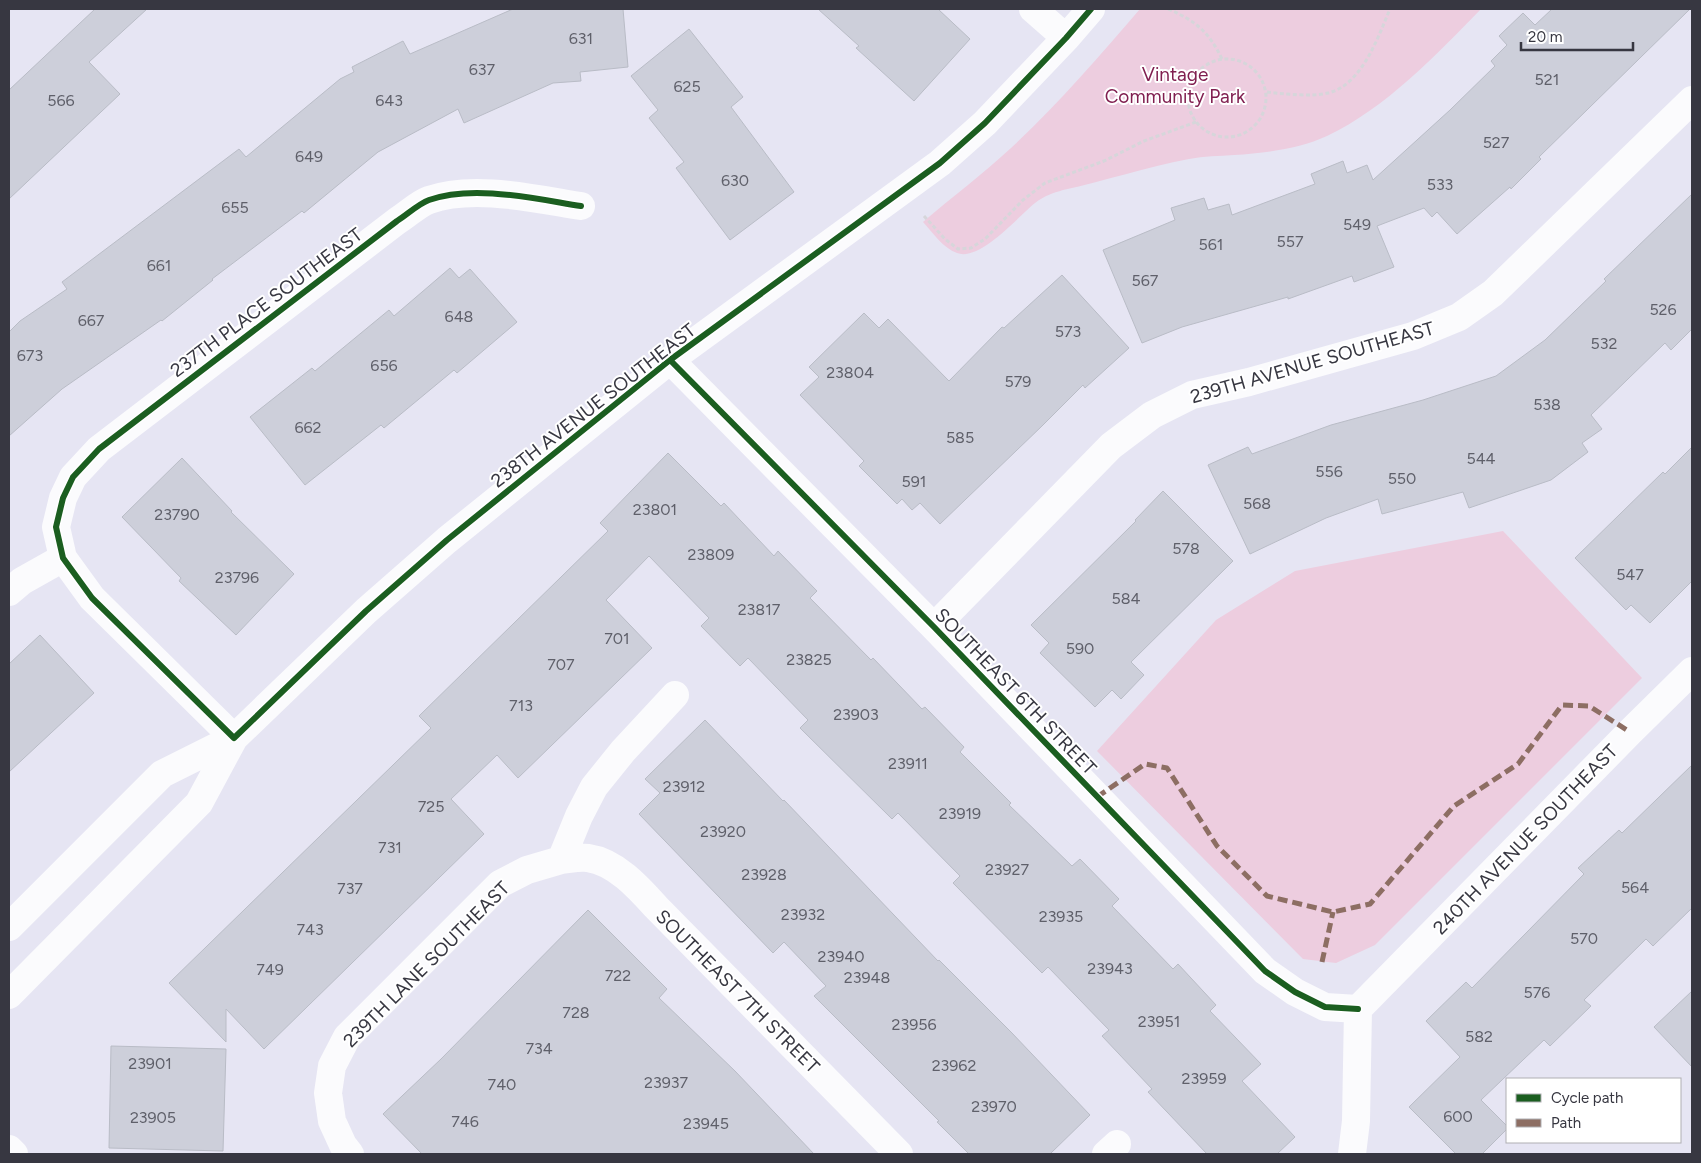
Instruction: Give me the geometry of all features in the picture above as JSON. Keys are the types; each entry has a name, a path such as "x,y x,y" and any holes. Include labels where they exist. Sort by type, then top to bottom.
{"street":[{"path":"1033,9 1066,38"},
{"name":"238TH AVENUE SOUTHEAST","path":"9,927 162,774 234,738 366,611 440,547 670,360 940,163 985,122 1066,38 1091,9"},
{"name":"239TH AVENUE SOUTHEAST","path":"934,627 1111,446 1152,415 1192,396 1413,336 1459,317 1493,293 1692,100"},
{"name":"237TH PLACE SOUTHEAST","path":"63,558 56,527 63,498 72,477 99,449 397,221 428,200 461,194 492,193 581,206"},
{"name":"SOUTHEAST 6TH STREET","path":"670,360 934,627 1265,971 1295,992 1325,1008 1358,1009"},
{"path":"9,592 22,581 63,558 92,598 234,738"},
{"name":"240TH AVENUE SOUTHEAST","path":"1358,1009 1692,671"},
{"path":"561,860 579,816 594,787 623,751 675,695"},
{"name":"238TH AVENUE SOUTHEAST","path":"9,995 199,803 234,738"},
{"name":"SOUTHEAST 7TH STREET","path":"561,860 589,858 611,866 633,882 899,1154"},
{"name":"239TH LANE SOUTHEAST","path":"350,1154 343,1145 332,1121 328,1093 332,1066 347,1037 500,884 527,870 561,860"},
{"path":"1352,1154 1356,1121 1358,1009"},
{"path":"9,1149 14,1154"}],"path":[{"path":"1168,9 1188,18 1207,33 1222,59"},
{"path":"1267,92 1285,95 1327,94 1340,89 1361,68 1369,56 1390,9"},
{"path":"1229,58 1242,61 1254,68 1262,79 1267,92 1266,105 1262,117 1255,126 1244,134 1233,137 1220,137 1208,133 1196,122 1188,103 1188,89 1194,77 1203,66 1215,60 1229,58"},
{"path":"903,190 945,239 958,249 971,248 985,240 1023,200 1045,183 1104,162 1144,141 1196,122"}],"green space":[{"name":"Vintage Community Park","path":"1140,9 1481,9 1428,62 1390,96 1370,111 1327,136 1282,150 1200,157 1173,162 1063,190 1038,201 987,245 976,251 966,254 957,253 947,248 923,222 990,167 1028,132"},
{"path":"1503,531 1642,678 1375,945 1336,963 1303,959 1097,751 1216,620 1295,571"}],"building":[{"path":"95,9 147,9 89,62 120,94 9,199 9,90"},
{"path":"513,9 623,9 628,67 580,72 581,81 553,83 464,123 458,109 378,152 304,213 302,211 212,279 162,321 62,389 9,436 9,332 20,321 67,289 62,282 239,149 246,157 340,79 354,72 352,67 403,41 410,54"},
{"path":"818,9 938,9 970,39 914,101 856,48 859,46"},
{"path":"1552,9 1690,9 1539,157 1541,159 1511,189 1510,187 1457,234 1437,212 1432,217 1424,208 1377,226 1394,267 1354,282 1352,276 1288,299 1288,297 1182,327 1142,343 1103,250 1175,220 1171,208 1204,198 1208,210 1229,204 1232,215 1315,184 1311,174 1343,161 1347,173 1367,165 1373,180 1495,66 1491,61 1507,45 1499,36 1523,13 1535,25"},
{"path":"689,29 743,97 731,107 794,192 730,240 676,168 684,162 649,118 658,110 631,76"},
{"path":"1692,194 1692,329 1671,350 1665,343 1591,415 1602,429 1582,443 1588,452 1551,480 1469,508 1463,492 1382,514 1378,499 1326,518 1250,554 1208,465 1248,447 1252,454 1331,425 1423,400 1496,376 1545,340 1606,281 1604,279"},
{"path":"450,268 459,278 470,269 517,322 457,373 454,370 384,428 381,425 305,485 250,417 312,368 315,371 389,310 394,316"},
{"path":"1062,275 1129,348 1085,388 1083,385 940,524 920,503 912,510 902,499 897,504 859,466 864,461 800,395 819,377 809,367 864,313 879,328 888,319 949,381 1002,327 1004,328"},
{"path":"1692,447 1692,581 1650,623 1631,605 1626,610 1575,558 1663,472 1665,474"},
{"path":"668,453 721,506 724,503 774,556 778,551 817,591 810,598 871,660 873,658 922,709 925,707 964,747 960,752 1011,803 1009,805 1072,866 1080,859 1119,899 1112,906 1173,969 1178,964 1216,1005 1210,1011 1261,1064 1242,1081 1295,1137 1277,1154 1207,1154 1148,1092 1152,1089 1102,1036 1109,1030 1048,967 1042,973 953,883 960,876 898,813 892,819 800,728 808,720 748,658 740,666 701,626 709,618 649,556 606,600 652,648 518,778 497,755 451,799 484,834 264,1049 226,1009 226,1042 169,983 431,728 419,716 608,531 600,523"},
{"path":"182,458 231,512 294,574 236,635 179,581 181,578 122,517"},
{"path":"1163,491 1233,561 1131,662 1144,675 1121,699 1112,690 1095,707 1040,653 1049,643 1031,625 1136,521"},
{"path":"40,635 94,693 9,772 9,664"},
{"path":"705,720 1090,1115 1050,1154 969,1154 937,1122 939,1121 814,996 826,986 784,942 773,953 639,814 660,793 645,779"},
{"path":"1692,765 1692,908 1653,946 1646,939 1584,1000 1591,1006 1550,1046 1544,1040 1481,1100 1506,1125 1506,1130 1482,1154 1456,1154 1409,1107 1460,1057 1426,1021 1466,982 1472,988 1584,874 1578,868 1619,830 1622,833"},
{"path":"588,910 667,989 659,998 735,1071 814,1154 422,1154 383,1114 441,1059"},
{"path":"1692,991 1692,1067 1654,1027"},
{"path":"111,1046 226,1049 223,1151 109,1148"}],"marked path":[{"path":"1097,797 1145,764 1167,768 1217,846 1267,896 1333,912 1370,904 1454,806 1518,764 1562,705 1589,706 1630,732"},
{"path":"1322,962 1333,912"}],"cycle path":[{"path":"581,206 505,194 485,193 446,195 425,202 397,221 99,449 73,477 63,498 56,527 63,558 92,598 234,738 366,611 447,540 670,360 940,163 985,123 1091,9"},
{"path":"670,360 934,627 1265,971 1295,992 1325,1007 1358,1009"}]}
